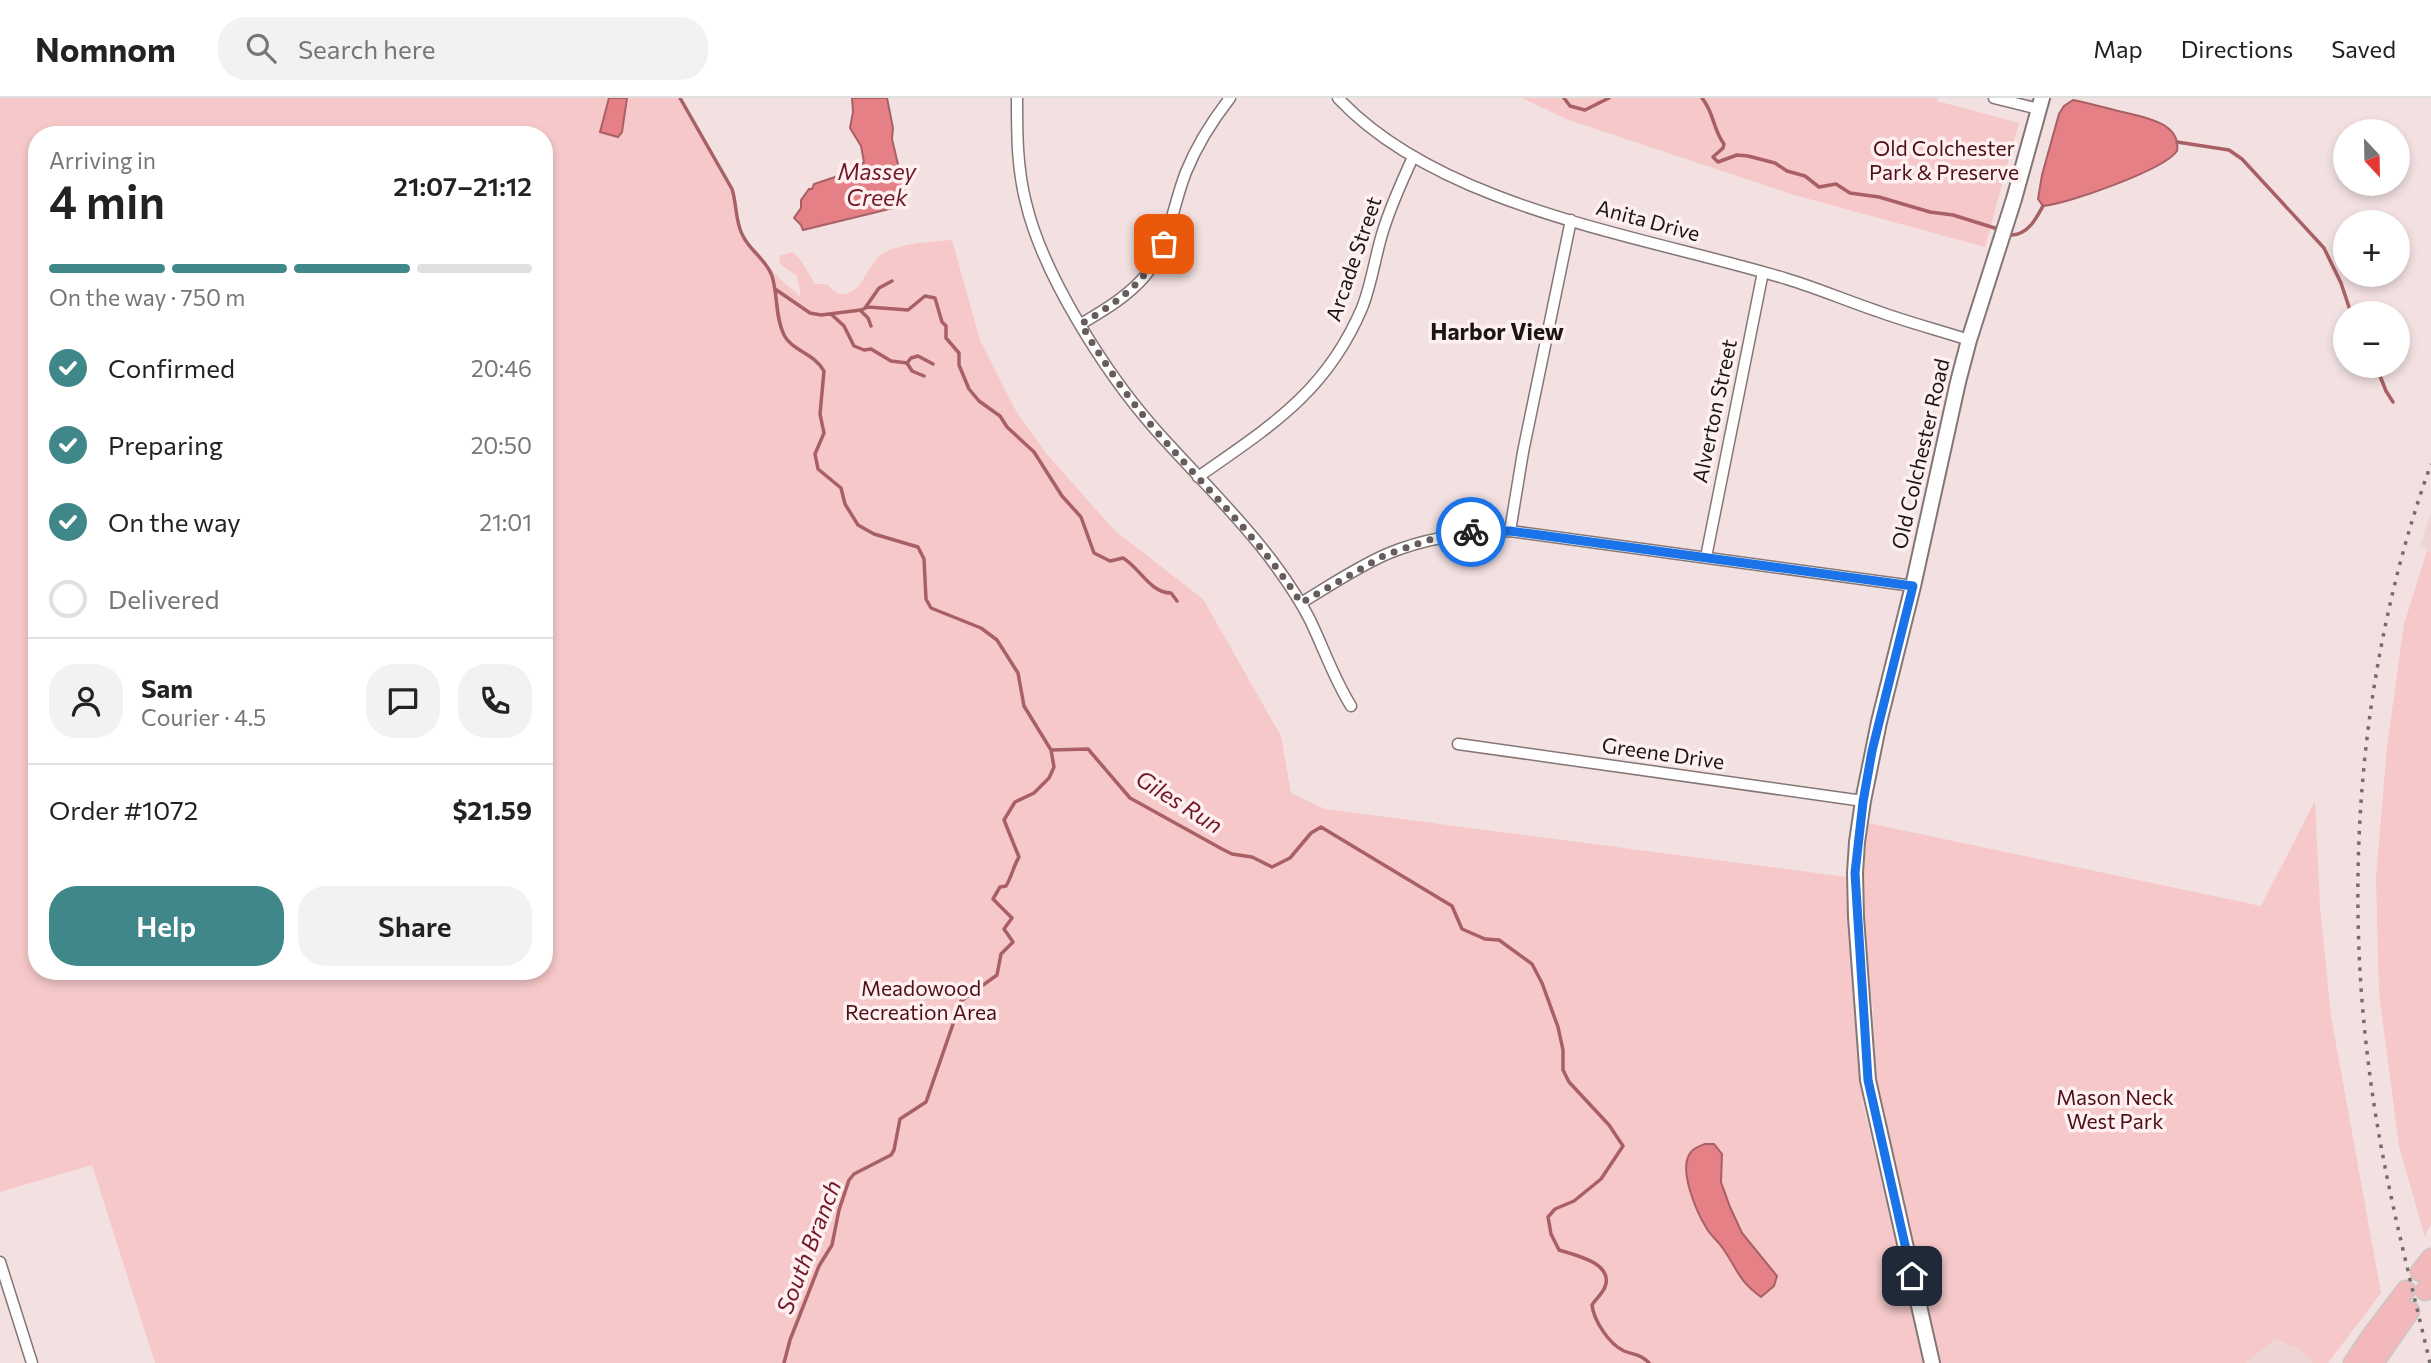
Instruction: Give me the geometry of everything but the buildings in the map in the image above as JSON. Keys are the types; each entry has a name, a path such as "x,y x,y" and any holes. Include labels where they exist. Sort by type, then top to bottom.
{"highway":[{"path":"2353,1363 2406,1290"},
{"path":"2374,1363 2410,1311"}],"street":[{"path":"1017,98 1017,150 1026,205 1048,263 1081,324 1134,404 1267,555 1301,603 1351,706"},
{"path":"1081,324 1132,290 1156,260 1170,229 1186,173 1211,122 1230,98"},
{"name":"Anita Drive","path":"1338,98 1376,132 1413,157 1486,190 1570,220 1804,284 1889,316 1969,340"},
{"path":"1994,98 2040,103"},
{"name":"Old Colchester Road","path":"1932,1363 1868,1080 1855,873 1863,802 1882,704 1913,586 1969,340 2014,199 2040,103"},
{"name":"Arcade Street","path":"1198,477 1285,415 1310,391 1332,364 1362,307 1390,209 1413,157"},
{"path":"1510,531 1523,452 1570,220"},
{"name":"Alverton Street","path":"1706,557 1763,272"},
{"path":"1301,603 1368,564 1405,547 1473,532 1510,531 1913,586"},
{"name":"Greene Drive","path":"1458,744 1863,802"},
{"path":"0,1262 33,1363"}],"shaded area":[{"path":"2431,512 2431,553 2420,545"},
{"path":"2275,1339 2300,1349 2313,1363 2246,1363"}],"green space":[{"name":"Meadowood Recreation Area","path":"0,98 609,98 600,132 618,137 622,132 627,98 680,98 732,189 737,205 738,223 744,239 781,280 801,297 797,276 780,264 779,256 793,252 815,284 827,284 837,293 845,294 856,288 878,257 885,252 913,244 952,240 980,340 1016,411 1046,453 1114,530 1203,599 1281,736 1291,793 1325,809 1847,877 1848,926 1857,1003 1858,1063 1863,1104 1924,1363 155,1363 92,1165 0,1192"},
{"name":"Old Colchester Park & Preserve","path":"1522,98 1938,98 1937,101 2019,123 1985,247 1794,195 1566,119"},
{"path":"2427,551 2431,553 2431,1224 2425,1237 2399,1146 2379,993 2376,877 2387,747 2404,624"},
{"name":"Mason Neck West Park","path":"2315,801 2320,906 2331,1016 2381,1293 2328,1363 2313,1363 2300,1349 2275,1339 2246,1363 1940,1363 1876,1093 1873,1009 1863,940 1862,881 1868,823 2261,906"}],"water":[{"path":"609,98 627,98 622,132 618,137 600,132"},
{"name":"Massey Creek","path":"852,98 887,98 893,128 892,139 904,190 898,207 803,230 794,218 809,189 812,189 814,184 853,171 864,162 861,146 850,128"},
{"path":"2073,100 2136,115 2166,126 2177,141 2177,151 2168,159 2135,176 2093,193 2043,206 2038,199 2042,175 2059,114 2064,106"},
{"path":"1705,1144 1714,1144 1722,1154 1721,1182 1742,1233 1777,1276 1774,1286 1761,1297 1748,1286 1707,1229 1694,1202 1687,1179 1687,1159 1692,1151"}],"waterway":[{"name":"Giles Run","path":"680,98 732,189 743,236 772,276 779,321 784,335 792,345 815,360 824,371 820,414 824,433 815,454 818,469 841,488 845,504 858,525 874,534 918,547 924,559 926,599 931,608 981,628 997,640 1018,673 1024,706 1051,750 1088,749 1130,798 1232,854 1252,857 1272,867 1290,858 1311,833 1321,827 1452,906 1462,929 1485,939 1499,940 1532,964 1558,1027 1563,1050 1563,1070 1569,1082 1609,1125 1623,1146 1601,1179 1574,1201 1555,1209 1548,1217 1551,1234 1559,1250 1591,1261 1604,1272 1605,1287 1592,1305 1599,1325 1618,1348 1640,1356 1649,1363"},
{"path":"1564,98 1570,106 1585,110 1609,98"},
{"path":"1702,98 1724,144 1713,157 1718,162 1737,155 1748,156 1775,163 1787,171 1805,176 1819,187 1836,184 1850,193 1879,197 1998,229"},
{"path":"2177,142 2229,150 2242,159 2324,248 2347,301"},
{"path":"2012,235 2027,229 2043,206"},
{"path":"865,308 879,288 892,281"},
{"path":"775,289 810,313 821,315 868,307 908,310 925,296 935,298 942,322 946,326 946,338 959,353 959,365 969,389 979,401 1000,416 1007,427 1034,452 1062,496 1081,517 1094,553 1110,561 1123,558 1151,585 1171,593 1177,601"},
{"path":"861,311 871,326"},
{"path":"831,314 844,326 854,346 864,350 871,349 891,361 907,363 912,371 924,376"},
{"path":"907,363 918,356 933,364"},
{"path":"2381,378 2393,402"},
{"name":"South Branch","path":"784,1363 790,1340 819,1266 832,1245 849,1180 854,1174 891,1155 900,1119 926,1102 961,1001 997,975 1001,954 1013,942 1004,929 1012,918 993,899 1000,887 1006,886 1019,857 1004,820 1015,802 1034,793 1049,778 1054,767 1051,750"}],"railway":[{"path":"2430,1363 2395,1216 2374,1105 2361,992 2358,916 2364,762 2374,686 2407,537 2431,464"}],"way so far":[{"path":"1164,244 1156,260 1132,290 1081,324 1134,404 1250,534 1301,603 1385,555 1432,539 1471,532"}],"district":[{"name":"Harbor View","path":"1497,332"}],"route":[{"path":"1471,532 1510,531 1913,586 1872,751 1857,842 1855,873 1868,1080 1912,1276"}]}
